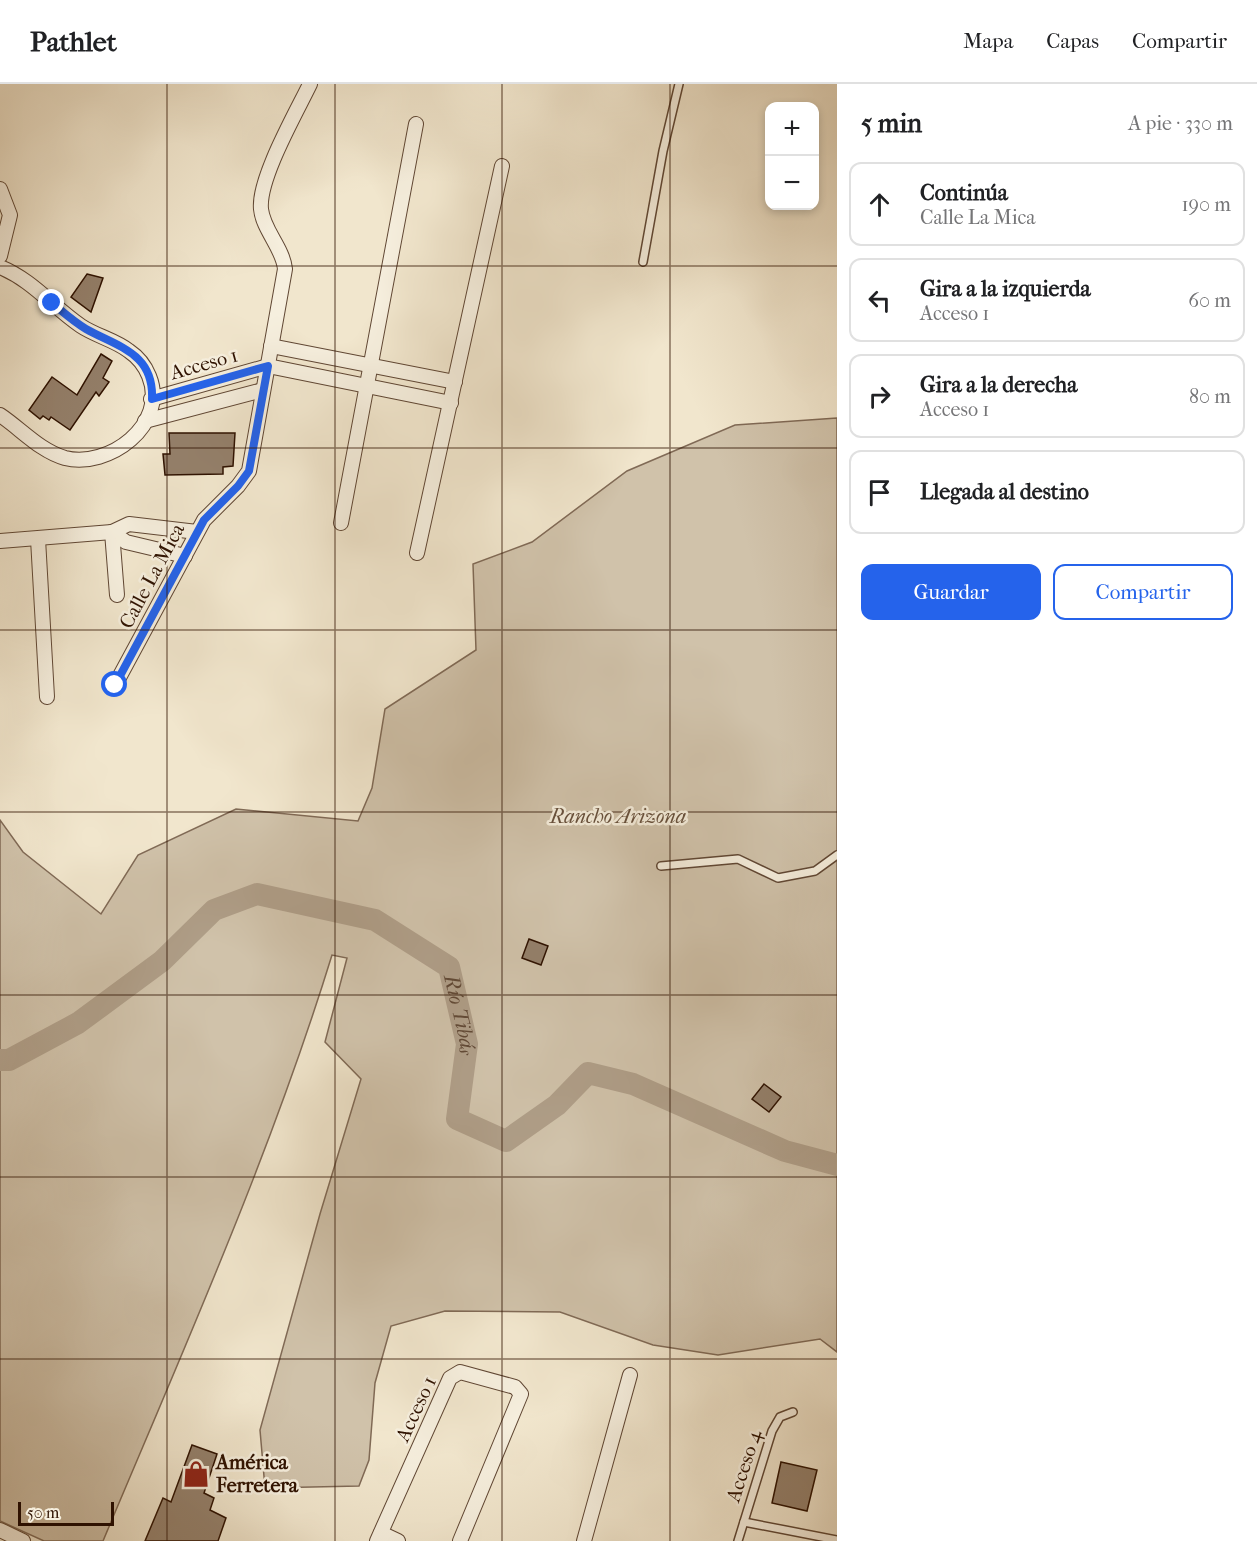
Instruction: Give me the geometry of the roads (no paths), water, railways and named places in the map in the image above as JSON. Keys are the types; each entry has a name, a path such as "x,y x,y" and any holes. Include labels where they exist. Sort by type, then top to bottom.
{"street":[{"name":"Calle La Mica","path":"115,685 197,532 249,471 285,269 282,256 261,211 262,190 310,84"},
{"path":"341,523 416,124"},
{"path":"417,553 502,166"},
{"path":"0,189 10,214 0,256"},
{"name":"Acceso 1","path":"0,267 20,275 83,328 130,351 149,376 152,399 145,421 127,443 112,453 82,460 54,454 0,415"},
{"path":"271,346 455,382"},
{"path":"268,366 368,384 451,403"},
{"name":"Acceso 1","path":"152,399 268,366"},
{"name":"Acceso 1","path":"145,421 263,390"},
{"path":"0,541 112,532 129,524 197,532"},
{"path":"112,532 126,542 185,556"},
{"path":"112,532 117,595"},
{"path":"38,539 47,697"},
{"name":"Acceso 1","path":"379,1537 450,1378 460,1372 515,1387 521,1394 460,1541"},
{"path":"584,1541 630,1375"},
{"path":"0,1530 23,1541"},
{"path":"379,1537 398,1541"}],"lane":[{"path":"643,262 663,151 680,84"},
{"path":"662,866 738,859 778,878 815,871 837,855"},
{"name":"Acceso 4","path":"738,1541 776,1422 780,1417 793,1412"},
{"path":"744,1522 837,1540"}],"waterway":[{"name":"Río Tibás","path":"0,1060 9,1060 78,1023 162,961 214,910 257,894 375,920 449,967 467,1044 457,1119 506,1141 557,1105 588,1073 633,1084 785,1151 837,1165"}],"place":[{"name":"América Ferretera","path":"196,1474"}],"park label":[{"name":"Rancho Arizona","path":"618,816"}]}
